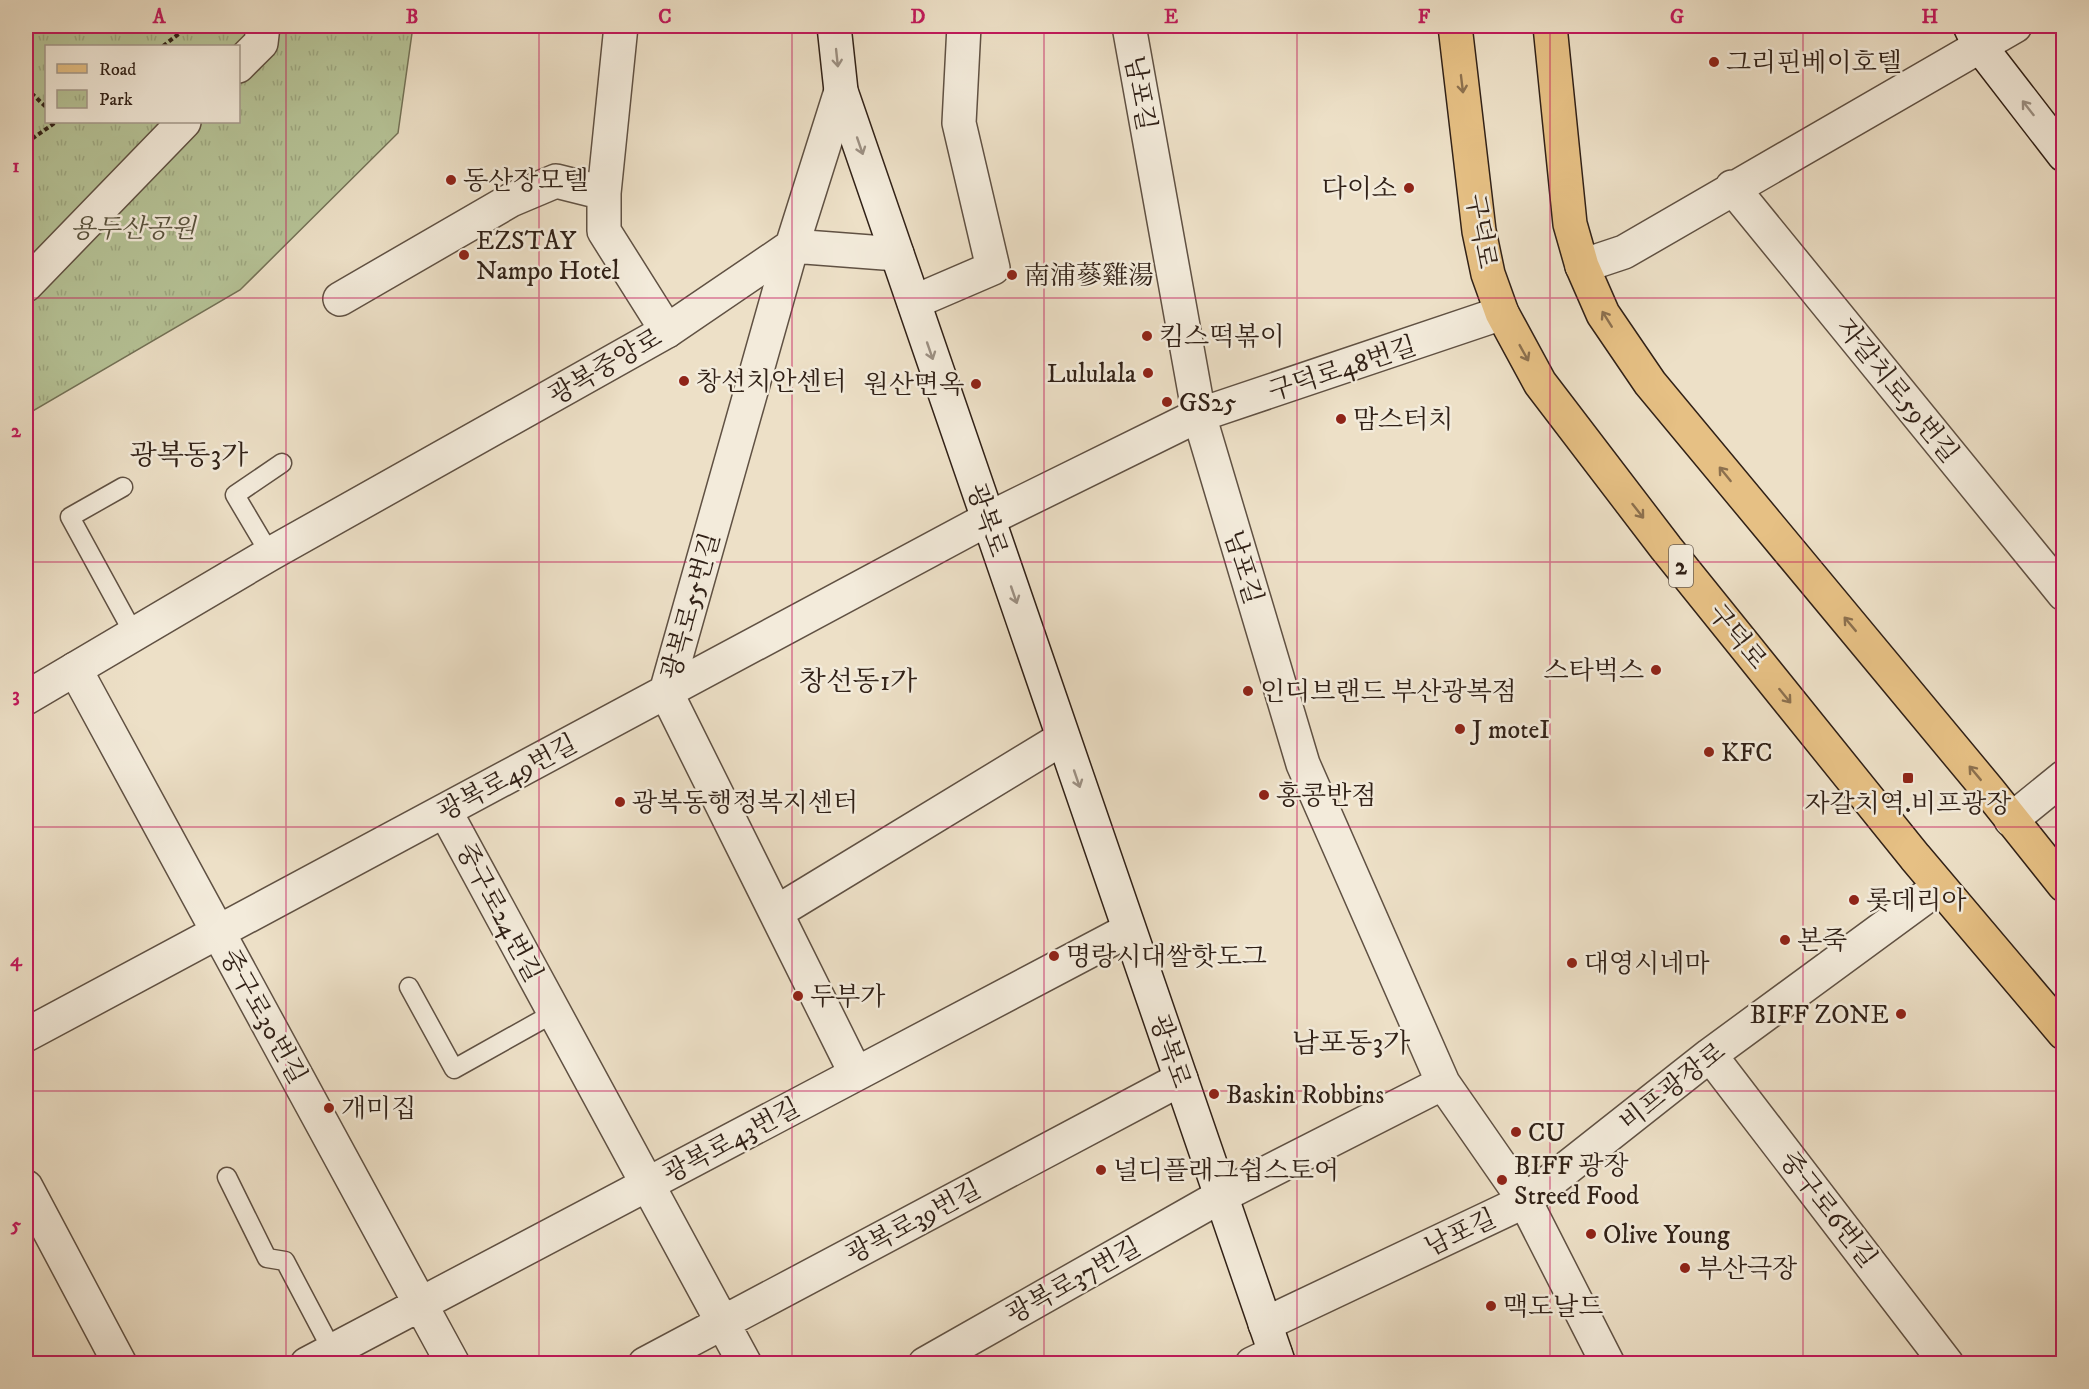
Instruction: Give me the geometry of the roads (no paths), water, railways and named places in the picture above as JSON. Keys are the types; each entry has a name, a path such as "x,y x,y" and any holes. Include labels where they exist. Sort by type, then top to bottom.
{"main road":[{"name":"구덕로","path":"1455,26 1479,231 1488,273 1502,313 1540,383 1939,887 2064,1033"},
{"path":"1550,26 1570,224 1582,266 1603,314 1650,383 2064,885"}],"street":[{"path":"240,64 261,43 263,26"},
{"path":"621,26 604,193 604,231 667,331"},
{"name":"광복로","path":"834,26 841,91 1221,1196 1268,1351"},
{"path":"914,302 993,268 959,123 964,26"},
{"name":"남포길","path":"1129,26 1199,415 1303,764 1443,1083 1525,1201 1268,1351"},
{"path":"1582,266 1624,252 1974,35 2015,26"},
{"path":"1974,35 2064,155"},
{"path":"841,91 792,246 897,254"},
{"path":"26,285 183,123"},
{"path":"340,298 512,200 556,181 604,193"},
{"name":"자갈치로59번길","path":"1732,187 2064,594"},
{"name":"광복중앙로","path":"26,698 270,554 667,331 792,246"},
{"name":"광복로55번길","path":"792,246 666,692 856,1074"},
{"name":"구덕로48번길","path":"988,519 1199,415 1502,313"},
{"name":"광복로49번길","path":"26,1035 988,519"},
{"name":"중구로30번길","path":"75,669 453,1364"},
{"path":"777,912 1064,738"},
{"path":"2011,820 2064,777"},
{"name":"중구로24번길","path":"445,811 745,1364"},
{"name":"비프광장로","path":"1525,1201 1710,1055 1939,887"},
{"name":"광복로43번길","path":"320,1357 1129,930"},
{"name":"중구로6번길","path":"1710,1055 1947,1364"},
{"name":"광복로39번길","path":"645,1364 1181,1079"},
{"path":"1221,1196 1443,1083"},
{"path":"26,1187 120,1364"},
{"name":"광복로37번길","path":"925,1364 1221,1196"},
{"path":"1525,1201 1608,1364"}],"lane":[{"path":"270,554 235,495 282,464"},
{"path":"123,487 70,517 134,634"},
{"path":"409,987 454,1069 554,1013"},
{"name":"광복로43번길","path":"227,1177 267,1258 285,1261 320,1357"}],"place":[{"name":"그리핀베이호텔","path":"1714,62"},
{"name":"동산장모텔","path":"451,180"},
{"name":"다이소","path":"1409,188"},
{"name":"EZSTAY Nampo Hotel","path":"464,255"},
{"name":"南浦蔘雞湯","path":"1012,275"},
{"name":"킴스떡볶이","path":"1147,336"},
{"name":"Lululala","path":"1148,373"},
{"name":"창선치안센터","path":"684,381"},
{"name":"원산면옥","path":"976,384"},
{"name":"GS25","path":"1167,402"},
{"name":"맘스터치","path":"1341,419"},
{"name":"스타벅스","path":"1656,670"},
{"name":"인디브랜드 부산광복점","path":"1248,691"},
{"name":"J moteI","path":"1460,729"},
{"name":"KFC","path":"1709,752"},
{"name":"자갈치역.비프광장","path":"1908,778"},
{"name":"홍콩반점","path":"1264,795"},
{"name":"광복동행정복지센터","path":"620,802"},
{"name":"롯데리아","path":"1854,900"},
{"name":"본죽","path":"1785,940"},
{"name":"명랑시대쌀핫도그","path":"1054,956"},
{"name":"대영시네마","path":"1572,963"},
{"name":"두부가","path":"798,996"},
{"name":"BIFF ZONE","path":"1901,1014"},
{"name":"Baskin Robbins","path":"1214,1094"},
{"name":"개미집","path":"329,1108"},
{"name":"CU","path":"1516,1132"},
{"name":"널디플래그쉽스토어","path":"1101,1170"},
{"name":"BIFF 광장 Streed Food","path":"1502,1180"},
{"name":"Olive Young","path":"1591,1234"},
{"name":"부산극장","path":"1685,1268"},
{"name":"맥도날드","path":"1491,1306"}],"district":[{"name":"광복동3가","path":"189,454"},
{"name":"창선동1가","path":"858,680"},
{"name":"남포동3가","path":"1351,1042"}],"park label":[{"name":"용두산공원","path":"133,228"}]}
